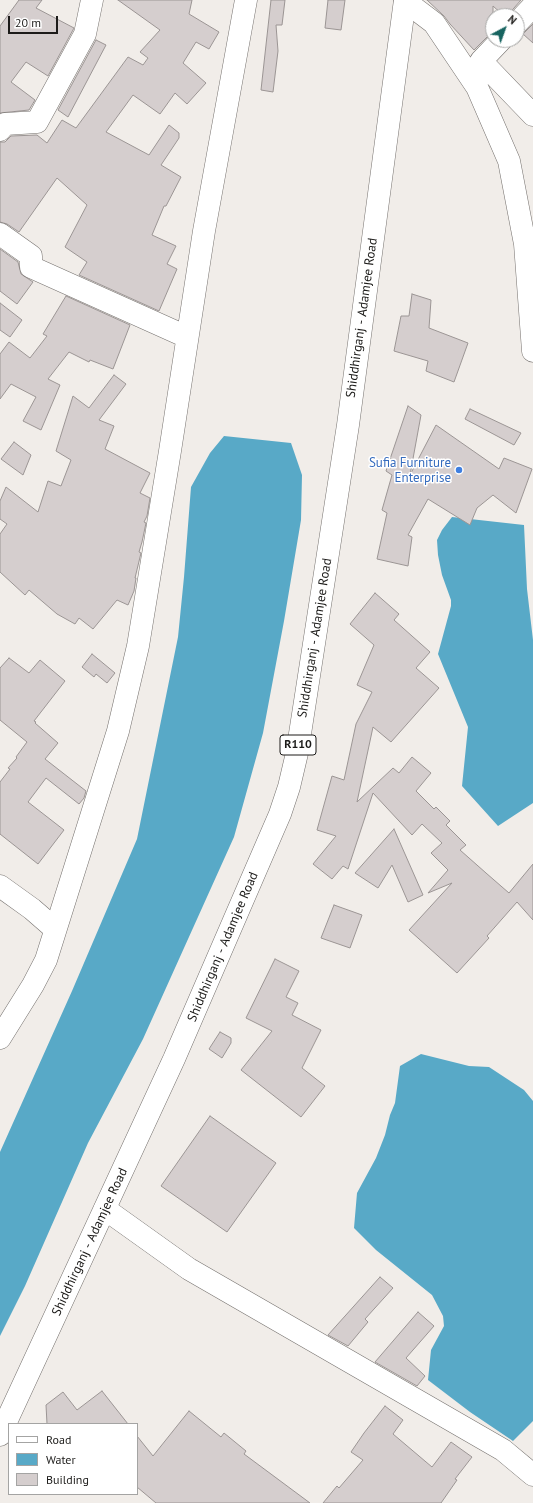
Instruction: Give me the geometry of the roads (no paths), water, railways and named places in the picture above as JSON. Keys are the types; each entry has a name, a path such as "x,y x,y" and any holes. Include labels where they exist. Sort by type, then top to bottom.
{"street":[{"path":"0,130 5,124 37,122 85,34 92,0"},
{"path":"0,1038 33,985 46,960 118,731 138,646 204,231 246,0"},
{"path":"405,0 434,23 477,87 509,161 525,244 533,351"},
{"name":"Shiddhirganj - Adamjee Road","path":"0,1435 174,1060 280,814 289,788 297,753 341,518 350,410 405,0"},
{"path":"525,14 533,6"},
{"path":"493,48 481,61 533,115"},
{"path":"0,234 31,256 31,267 187,337"},
{"path":"0,886 32,909 55,929"},
{"path":"105,1209 189,1269 504,1450 533,1475"}],"water":[{"path":"224,436 291,443 302,475 301,520 263,733 234,837 143,1039 88,1143 25,1286 0,1336 0,1152 72,991 137,839 178,637 191,487 210,453"},
{"path":"452,517 524,525 527,589 533,640 533,803 498,826 462,786 468,727 438,654 451,606 451,600 442,575 437,540 442,530"},
{"path":"421,1054 469,1066 489,1067 524,1090 533,1101 533,1421 513,1441 470,1412 428,1380 431,1350 444,1326 443,1316 432,1295 376,1250 354,1228 357,1193 376,1158 385,1135 395,1103 400,1066"}],"place":[{"name":"Sufia Furniture Enterprise","path":"459,470"}]}
